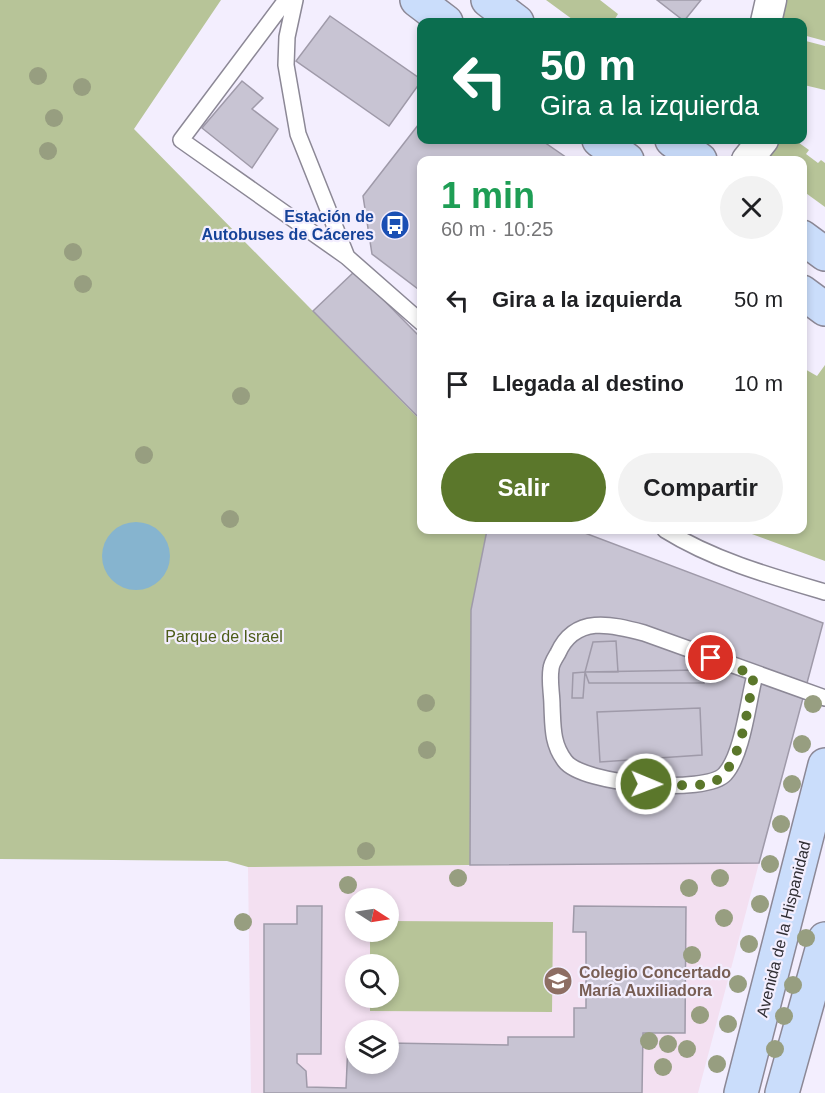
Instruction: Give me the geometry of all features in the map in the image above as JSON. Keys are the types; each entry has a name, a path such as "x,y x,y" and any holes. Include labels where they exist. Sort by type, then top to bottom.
{"main road":[{"path":"417,0 441,18"},
{"path":"488,0 512,18"},
{"path":"605,144 621,156"},
{"path":"678,144 694,156"},
{"path":"807,296 825,309"},
{"name":"Avenida de la Hispanidad","path":"741,1093 825,765"},
{"path":"782,1093 825,939"}],"street":[{"path":"767,18 771,0"},
{"path":"750,156 760,144"}],"lane":[{"path":"286,0 181,140 347,257 417,319"},
{"path":"295,0 287,37 286,65 298,134 347,257"},
{"path":"671,534 757,572 825,592"},
{"path":"754,675 734,760 724,776 708,784 625,783 596,778 567,765 554,745 551,668 565,638 588,626 615,625 645,633 754,675 825,698"}],"shaded area":[{"name":"Colegio Concertado María Auxiliadora","path":"759,863 698,1093 251,1093 248,867"}],"green space":[{"name":"Parque de Israel","path":"0,0 221,0 134,129 417,417 417,534 486,534 471,610 470,865 248,867 227,861 0,859"},
{"path":"546,0 600,0 618,14 616,18 571,18"},
{"path":"779,0 825,0 825,41 807,36 807,18 775,18"},
{"path":"807,41 825,46 825,90 807,86"},
{"path":"770,144 801,144 809,150 806,154 818,163 821,160 825,163 825,207 807,194 807,156 766,156"},
{"path":"825,365 825,561 752,534 807,534 807,370 817,376"},
{"path":"399,921 553,922 552,1012 370,1011 370,1008 399,1008 399,954 370,954 370,942 399,942"}],"water":[{"path":"136,522 149,525 160,532 167,543 170,556 167,569 160,580 149,587 136,590 123,587 112,580 105,569 102,556 105,543 112,532 123,525"}],"building":[{"path":"657,0 701,0 686,18 680,18"},
{"path":"330,16 417,77 417,87 389,126 296,61"},
{"path":"242,81 263,98 252,109 278,129 252,168 202,128"},
{"name":"Estación de Autobuses de Cáceres","path":"417,126 417,144 547,144 564,156 417,156 417,288 372,254 363,196"},
{"path":"355,271 417,334 417,416 313,311"},
{"path":"486,534 588,534 823,623 759,863 470,865 471,610"},
{"path":"616,641 618,672 585,672 593,642"},
{"path":"700,670 704,683 589,683 585,672"},
{"path":"585,672 583,698 572,698 573,673"},
{"path":"700,708 702,755 600,762 597,712"},
{"path":"297,906 322,906 321,1054 297,1054 297,1063 306,1071 307,1087 346,1088 347,1074 399,1074 399,1043 508,1045 508,1037 574,1037 574,1008 586,1008 586,932 573,932 574,906 686,907 685,1033 643,1033 642,1093 264,1093 264,924 297,924"}],"place":[{"name":"Estación de Autobuses de Cáceres","path":"395,225"},
{"name":"Colegio Concertado María Auxiliadora","path":"558,981"}],"route":[{"path":"646,784 708,784 724,776 734,760 754,675 711,658"}]}
